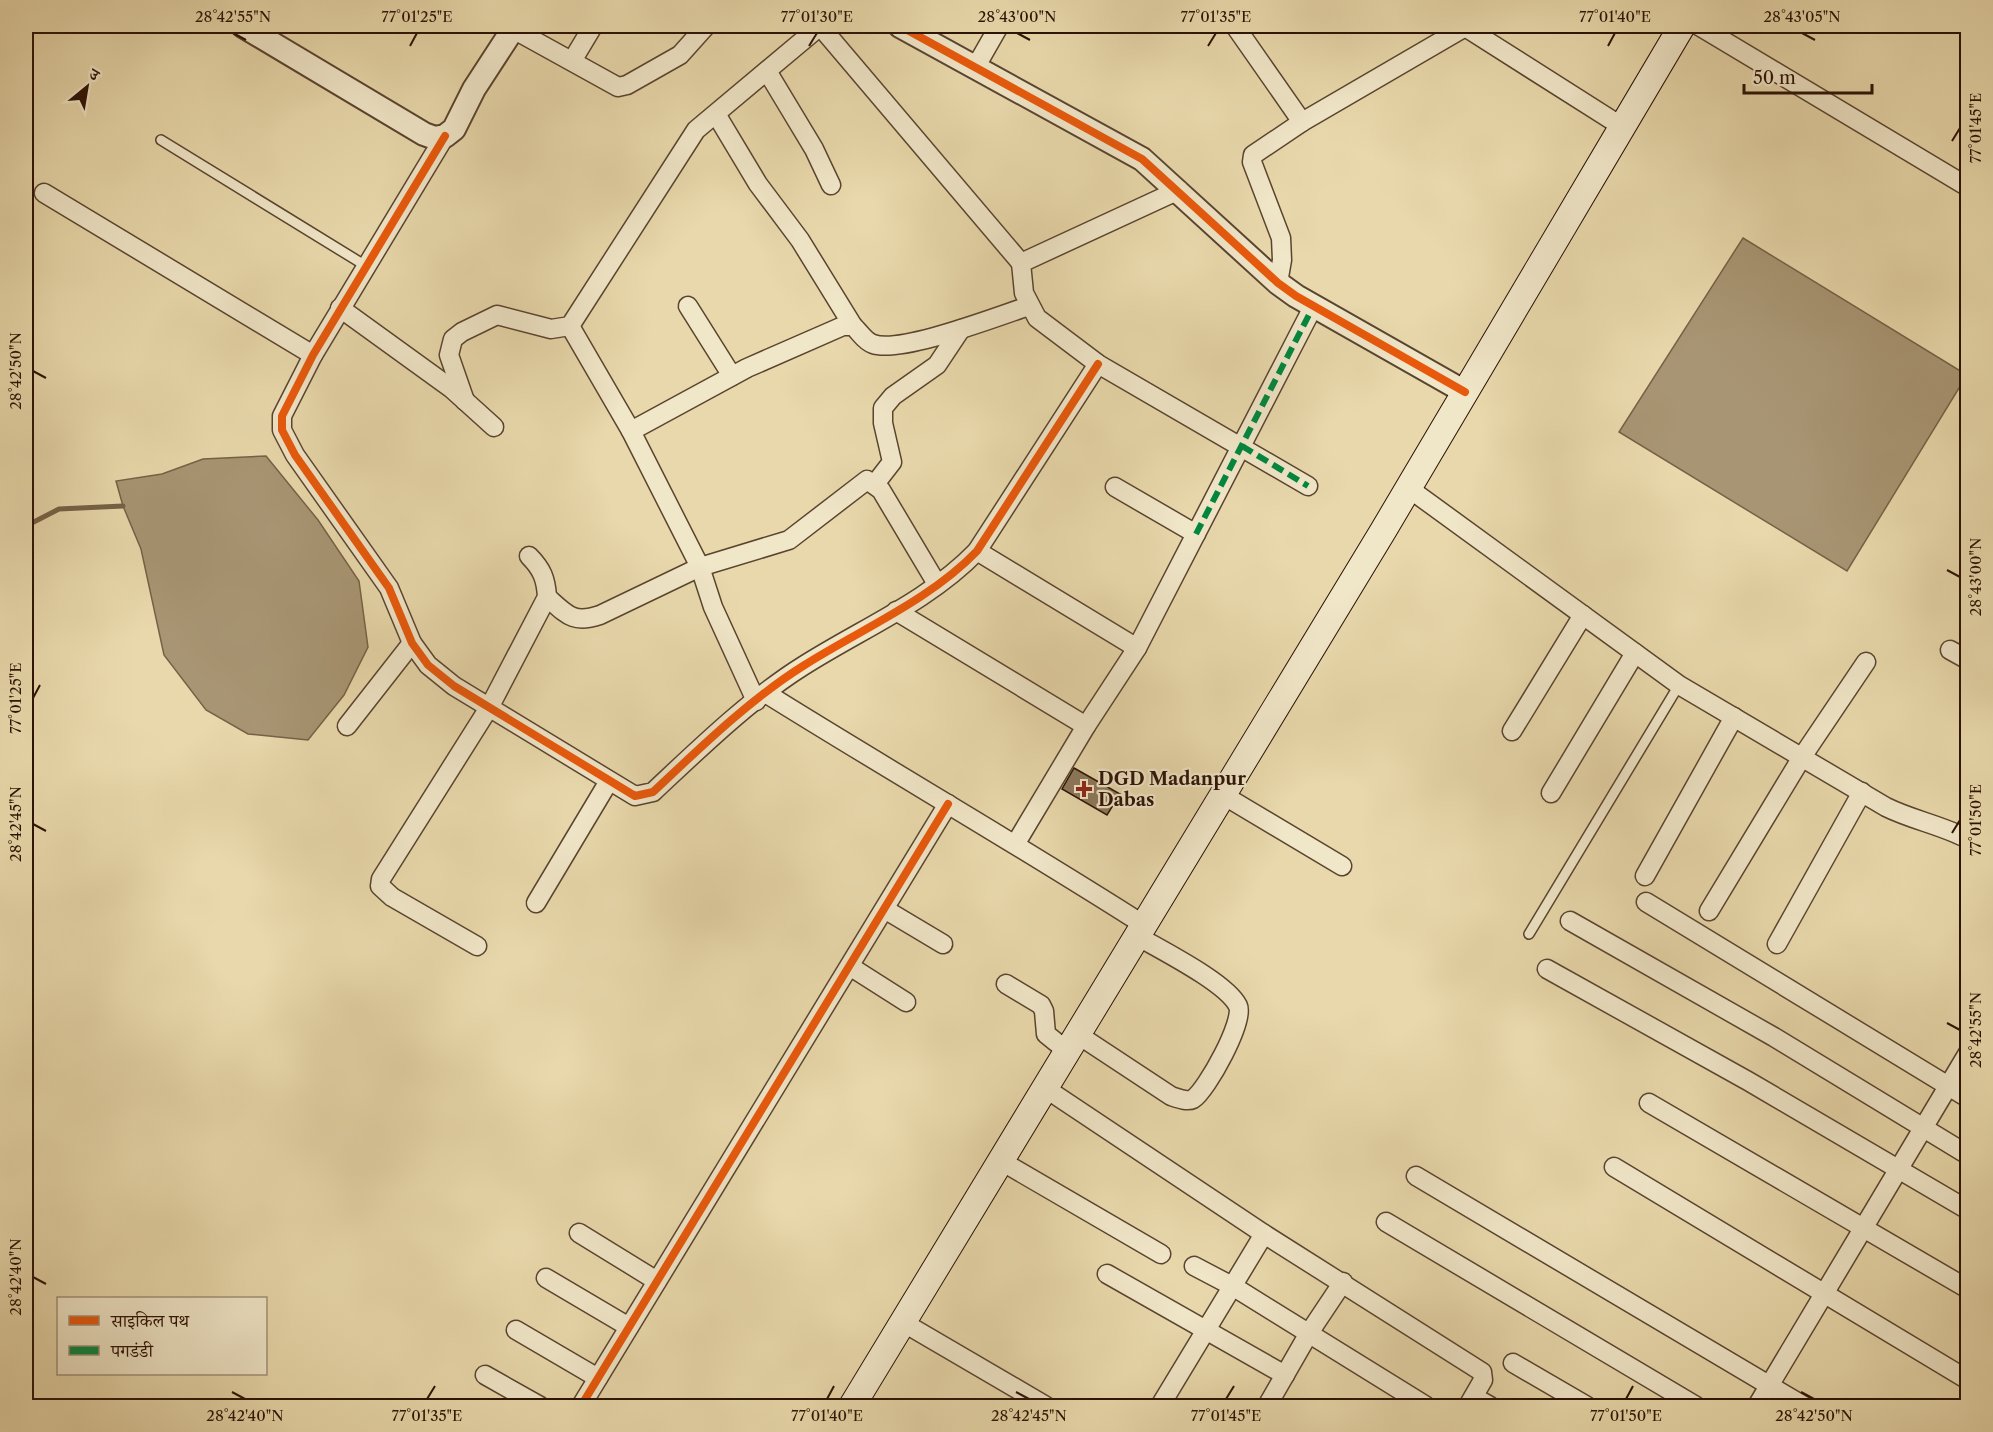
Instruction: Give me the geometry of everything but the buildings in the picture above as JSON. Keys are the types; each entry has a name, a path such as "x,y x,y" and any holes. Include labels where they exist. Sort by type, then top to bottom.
{"main road":[{"path":"852,1407 1223,795 1682,26"}],"street":[{"path":"243,26 424,134 435,138 445,136"},
{"path":"572,61 593,26"},
{"path":"706,26 680,55 627,85 618,87 514,27 474,89 460,119 445,136 340,308 282,416 282,430 295,454 389,588 412,643 428,664 454,686 635,796 653,792 761,698 801,667 955,573 977,550 1098,364"},
{"path":"465,401 449,355 449,346 462,332 497,315 551,329 570,326 696,130 820,26 1021,263 1024,293 1037,318 1098,364 1308,486"},
{"path":"900,26 1126,148 1179,190 1278,283 1313,307 1465,392"},
{"path":"975,68 999,26"},
{"path":"1235,26 1302,122"},
{"path":"1278,283 1282,260 1281,238 1252,162 1253,155 1302,122 1466,26 1621,126"},
{"path":"1699,26 1968,187"},
{"path":"766,71 814,148 831,185"},
{"path":"716,114 758,184 800,240 853,326 866,340 875,345 889,345 944,335 1029,306"},
{"path":"1021,263 1179,190"},
{"path":"44,193 313,355"},
{"path":"688,306 732,376"},
{"path":"1016,843 1086,726 1137,648 1313,307"},
{"path":"340,308 465,401 494,427"},
{"path":"570,326 631,430 700,567 713,607 761,698 1016,843 1226,991 1238,1006 1241,1015 1210,1077 1194,1098 1187,1100 1171,1096 1072,1042 1046,1034 1044,1011 1041,1005 1006,984"},
{"path":"631,430 732,376 833,329 853,326"},
{"path":"875,484 892,462 883,423 883,408 893,396 937,365 960,329"},
{"path":"547,597 572,618 584,620 700,567 789,540 860,483 867,480 875,484 937,584"},
{"path":"1407,486 1679,685 1900,814 1932,823 1968,839"},
{"path":"1115,488 1196,534"},
{"path":"977,550 1137,648"},
{"path":"477,946 392,897 380,886 381,879 490,706 547,597 546,579 540,567 529,556"},
{"path":"896,611 1086,726"},
{"path":"1512,731 1583,615"},
{"path":"347,726 412,643"},
{"path":"1950,650 1968,660"},
{"path":"1551,794 1635,653"},
{"path":"1709,910 1802,757 1866,662"},
{"path":"1645,876 1734,717"},
{"path":"536,903 609,781"},
{"path":"1777,944 1862,792"},
{"path":"1223,795 1342,866"},
{"path":"581,1407 886,910 948,804"},
{"path":"1646,902 1968,1098"},
{"path":"886,910 943,944"},
{"path":"1570,921 1774,1037 1968,1155"},
{"path":"851,967 906,1002"},
{"path":"1547,969 1968,1210"},
{"path":"1757,1407 1968,1053"},
{"path":"1045,1088 1264,1234 1482,1372 1483,1380 1471,1402 1490,1407"},
{"path":"1649,1103 1968,1289"},
{"path":"1001,1161 1161,1254"},
{"path":"1614,1167 1968,1380"},
{"path":"1416,1176 1804,1407"},
{"path":"1386,1222 1696,1407"},
{"path":"579,1233 657,1281"},
{"path":"1161,1407 1264,1234"},
{"path":"1194,1266 1234,1287 1426,1407"},
{"path":"1107,1274 1205,1332 1284,1375"},
{"path":"546,1278 629,1327"},
{"path":"1267,1407 1309,1333 1343,1282"},
{"path":"904,1323 1046,1407"},
{"path":"516,1330 598,1378"},
{"path":"1513,1363 1587,1407"},
{"path":"485,1375 540,1407"}],"lane":[{"path":"161,140 366,266"},
{"path":"1529,934 1679,685"}],"shaded area":[{"path":"1743,238 1967,375 1847,571 1619,432"},
{"path":"266,456 318,520 359,581 368,647 344,695 308,740 248,734 206,710 164,655 141,549 123,506 116,481 162,474 203,459"}],"waterway":[{"path":"26,526 59,509 123,506"}],"marked path":[{"path":"1196,534 1313,307"},
{"path":"1242,446 1308,486"}],"cycle path":[{"path":"900,26 1142,159 1278,283 1296,296 1465,392"},
{"path":"445,136 313,355 282,416 282,430 295,455 389,588 412,643 428,665 454,686 635,796 653,792 725,725 783,679 916,600 958,569 977,551 1098,364"},
{"path":"581,1406 948,804"}],"place":[{"name":"DGD Madanpur Dabas","path":"1084,789"}]}
